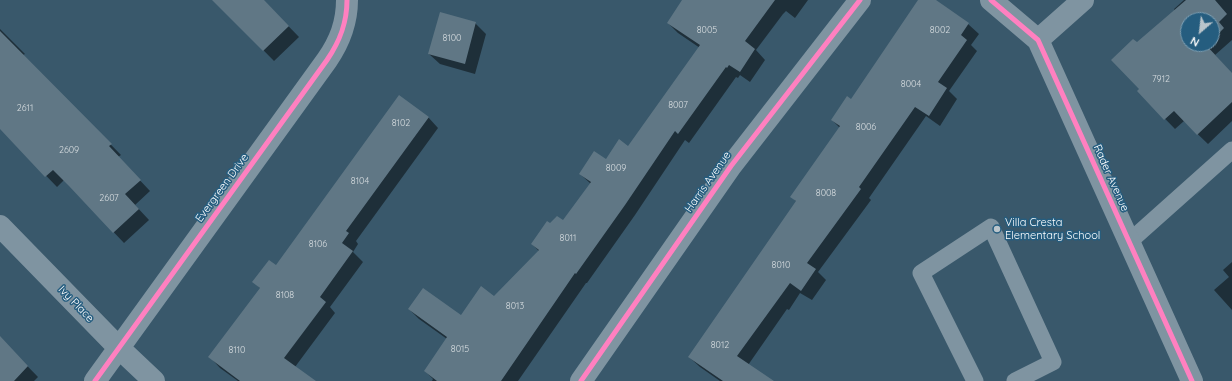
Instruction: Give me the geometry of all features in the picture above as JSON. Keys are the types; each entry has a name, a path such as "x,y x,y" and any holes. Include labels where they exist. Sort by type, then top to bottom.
{"street":[{"name":"Evergreen Drive","path":"95,381 118,347 327,60 343,31 347,12 347,0"},
{"name":"Harris Avenue","path":"582,381 731,166 860,0"},
{"name":"Rader Avenue","path":"991,0 1038,40 1192,381"},
{"path":"1038,40 1083,0"},
{"name":"Ivy Place","path":"0,226 118,347 154,381"}],"lane":[{"path":"1129,242 1232,150"},
{"path":"975,381 921,272 991,227 1053,362 1016,381"}],"building":[{"path":"212,0 264,0 289,26 263,51"},
{"path":"682,0 775,0 745,41 755,49 740,72 729,65 727,68 726,67 678,134 675,131 625,205 576,274 575,273 501,381 437,381 424,371 447,337 408,309 423,288 461,315 481,286 494,296 539,250 531,244 547,221 550,223 557,216 563,220 591,182 579,174 594,151 606,159 619,139 628,146 700,45 667,23"},
{"path":"918,0 936,0 969,23 961,35 967,40 938,82 947,88 929,116 915,107 859,187 861,189 807,263 816,269 801,291 790,283 737,356 774,381 723,381 688,357 796,201 790,197 840,126 831,120 847,96 851,99"},
{"path":"1186,0 1215,0 1227,14 1220,21 1220,12 1180,12 1180,52 1212,52 1232,73 1232,102 1197,135 1174,111 1164,120 1137,91 1139,89 1111,60 1133,39 1137,42"},
{"path":"440,12 476,22 465,64 428,54"},
{"path":"1220,23 1224,28 1220,32"},
{"path":"0,31 112,144 109,146 141,180 125,194 139,209 113,233 53,170 45,177 0,129"},
{"path":"399,95 429,117 346,231 349,233 342,243 353,251 320,297 326,302 284,358 316,381 240,381 208,357 260,288 252,282 269,260 276,265"},
{"path":"0,336 28,366 14,381 0,381"}],"cycle path":[{"path":"95,381 327,60 336,46 342,32 346,16 347,0"},
{"path":"581,381 731,166 860,0"},
{"path":"991,0 1038,40 1192,381"}],"place":[{"name":"Villa Cresta Elementary School","path":"997,229"}]}
